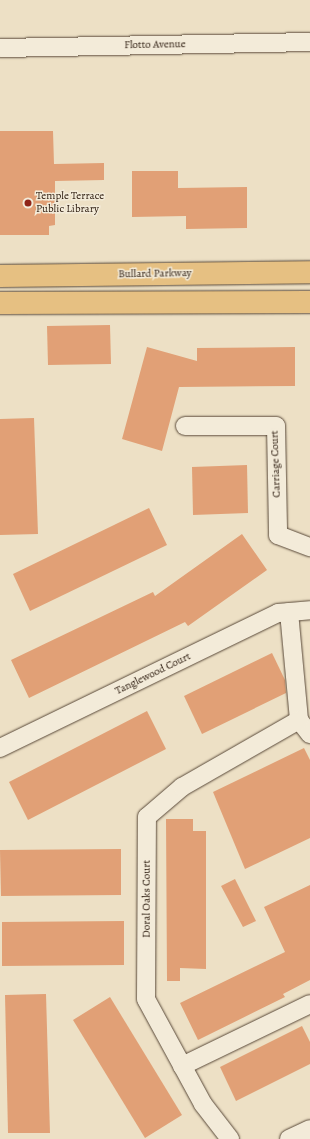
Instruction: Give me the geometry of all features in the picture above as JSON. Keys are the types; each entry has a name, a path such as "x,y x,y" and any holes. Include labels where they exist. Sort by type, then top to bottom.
{"main road":[{"name":"Bullard Parkway","path":"0,276 310,272"},
{"path":"0,303 310,302"}],"street":[{"name":"Flotto Avenue","path":"0,48 310,42"},
{"name":"Carriage Court","path":"185,426 276,426 278,536 310,547"},
{"name":"Tanglewood Court","path":"0,748 278,613 310,610"},
{"path":"289,612 299,720 310,734"},
{"name":"Doral Oaks Court","path":"230,1139 203,1104 146,999 147,817 182,787 299,720"},
{"path":"182,1066 310,1004"},
{"path":"289,1139 310,1129"}],"building":[{"name":"Temple Terrace Public Library","path":"0,131 53,131 54,164 104,163 104,180 55,181 55,225 49,226 49,235 0,235"},
{"path":"132,171 178,171 178,188 247,187 247,228 186,229 186,216 132,217"},
{"path":"110,325 111,364 48,365 47,326"},
{"path":"147,347 197,361 197,348 295,347 295,386 179,387 162,451 122,439"},
{"path":"34,418 38,534 0,535 0,419"},
{"path":"247,465 248,513 193,515 192,467"},
{"path":"149,508 167,545 30,611 13,574"},
{"path":"242,534 267,570 188,626 185,622 29,698 11,660 153,592 155,596"},
{"path":"272,653 285,680 286,693 202,734 184,696"},
{"path":"147,711 166,749 28,820 9,782"},
{"path":"304,748 310,760 310,838 245,869 213,792"},
{"path":"166,819 193,819 193,831 206,831 206,969 180,968 180,981 167,981"},
{"path":"121,849 121,895 1,896 0,850"},
{"path":"235,879 256,921 243,927 221,886"},
{"path":"310,885 310,980 283,994 285,997 198,1040 180,1003 285,952 264,907"},
{"path":"124,921 124,965 2,966 2,922"},
{"path":"46,994 50,1133 8,1133 5,995"},
{"path":"110,997 182,1115 145,1138 73,1020"},
{"path":"302,1026 310,1042 310,1064 236,1101 220,1067"}],"place":[{"name":"Temple Terrace Public Library","path":"28,203"}]}
